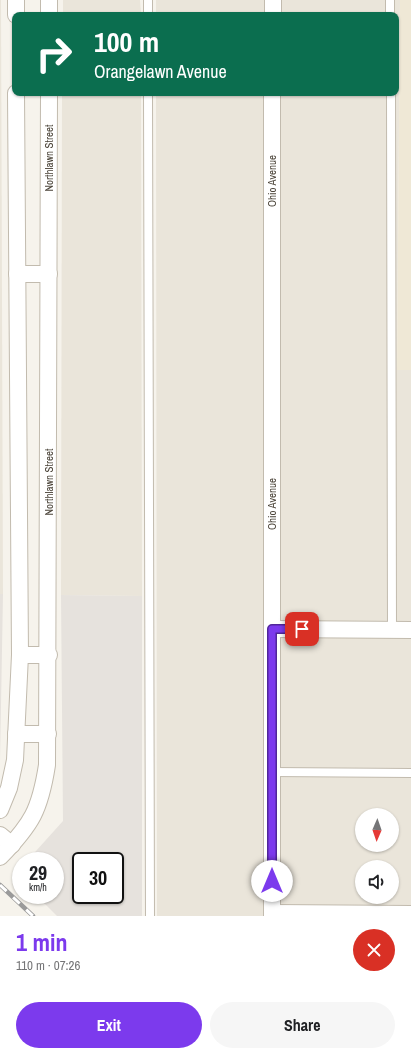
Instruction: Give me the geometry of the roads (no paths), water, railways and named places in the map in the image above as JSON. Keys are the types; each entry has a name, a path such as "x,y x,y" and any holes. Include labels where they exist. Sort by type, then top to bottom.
{"street":[{"path":"16,0 16,12"},
{"path":"49,0 49,12"},
{"path":"272,0 272,12"},
{"path":"0,810 13,774 20,655 16,96"},
{"name":"Northlawn Street","path":"0,858 6,840 23,834 38,806 48,765 49,96"},
{"name":"Ohio Avenue","path":"272,96 272,914"},
{"path":"17,274 49,274"},
{"path":"272,629 411,630"},
{"path":"20,655 49,655"},
{"path":"16,734 48,734"},
{"path":"272,914 411,914"}],"lane":[{"path":"148,0 148,12"},
{"path":"390,0 390,12"},
{"path":"148,96 150,916"},
{"path":"391,96 392,630"},
{"path":"272,772 411,773"}],"railway":[{"path":"0,885 33,916"}]}
